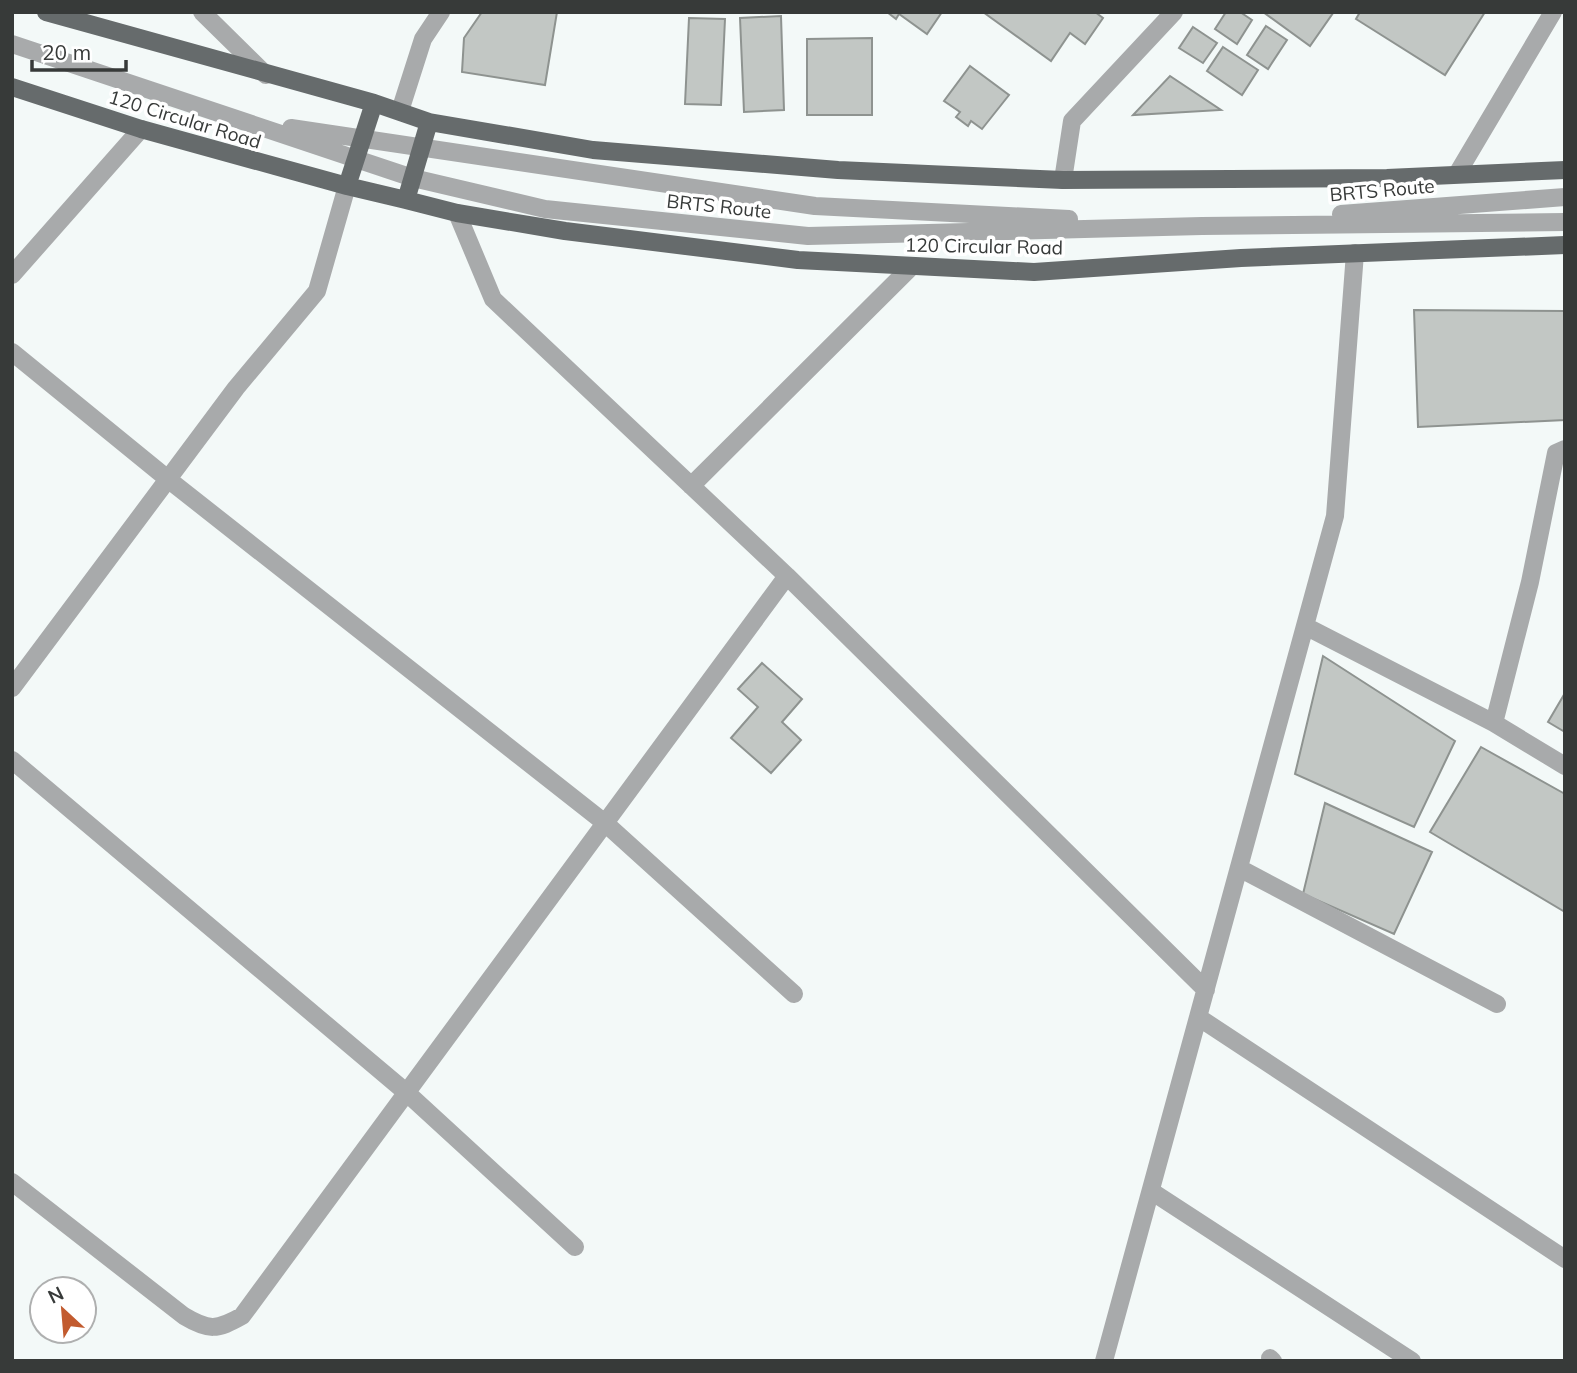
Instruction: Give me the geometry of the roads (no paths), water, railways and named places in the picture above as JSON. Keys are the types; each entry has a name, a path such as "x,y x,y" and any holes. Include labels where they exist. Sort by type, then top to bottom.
{"main road":[{"path":"46,12 374,103 429,122 593,150 838,170 1063,180 1157,181 1565,170"},
{"name":"120 Circular Road","path":"12,88 141,129 347,186 457,213 565,232 798,260 1034,272 1354,253 1565,245"},
{"path":"347,186 374,103"},
{"path":"406,200 429,122"}],"street":[{"path":"202,12 266,75"},
{"path":"400,111 423,39 441,12"},
{"path":"1063,180 1072,121 1174,12"},
{"path":"1457,174 1553,12"},
{"name":"BRTS Route","path":"12,44 413,178 545,209 808,236 1202,226 1565,222"},
{"name":"BRTS Route","path":"244,121 815,206 1202,226 1565,197"},
{"path":"12,275 141,129"},
{"path":"12,688 236,388 317,291 347,186"},
{"path":"457,213 493,299 787,576 1206,990"},
{"path":"1104,1361 1335,516 1354,253"},
{"path":"691,486 912,266"},
{"path":"12,352 169,480 606,823 794,994"},
{"path":"1494,723 1530,582 1556,453 1565,449"},
{"path":"12,1182 184,1316 202,1326 221,1328 242,1316 787,576"},
{"path":"1305,626 1494,723 1565,766"},
{"path":"12,760 407,1093 575,1247"},
{"path":"1239,868 1497,1004"},
{"path":"1198,1017 1565,1259"},
{"path":"1151,1191 1387,1354 1412,1361"}]}
